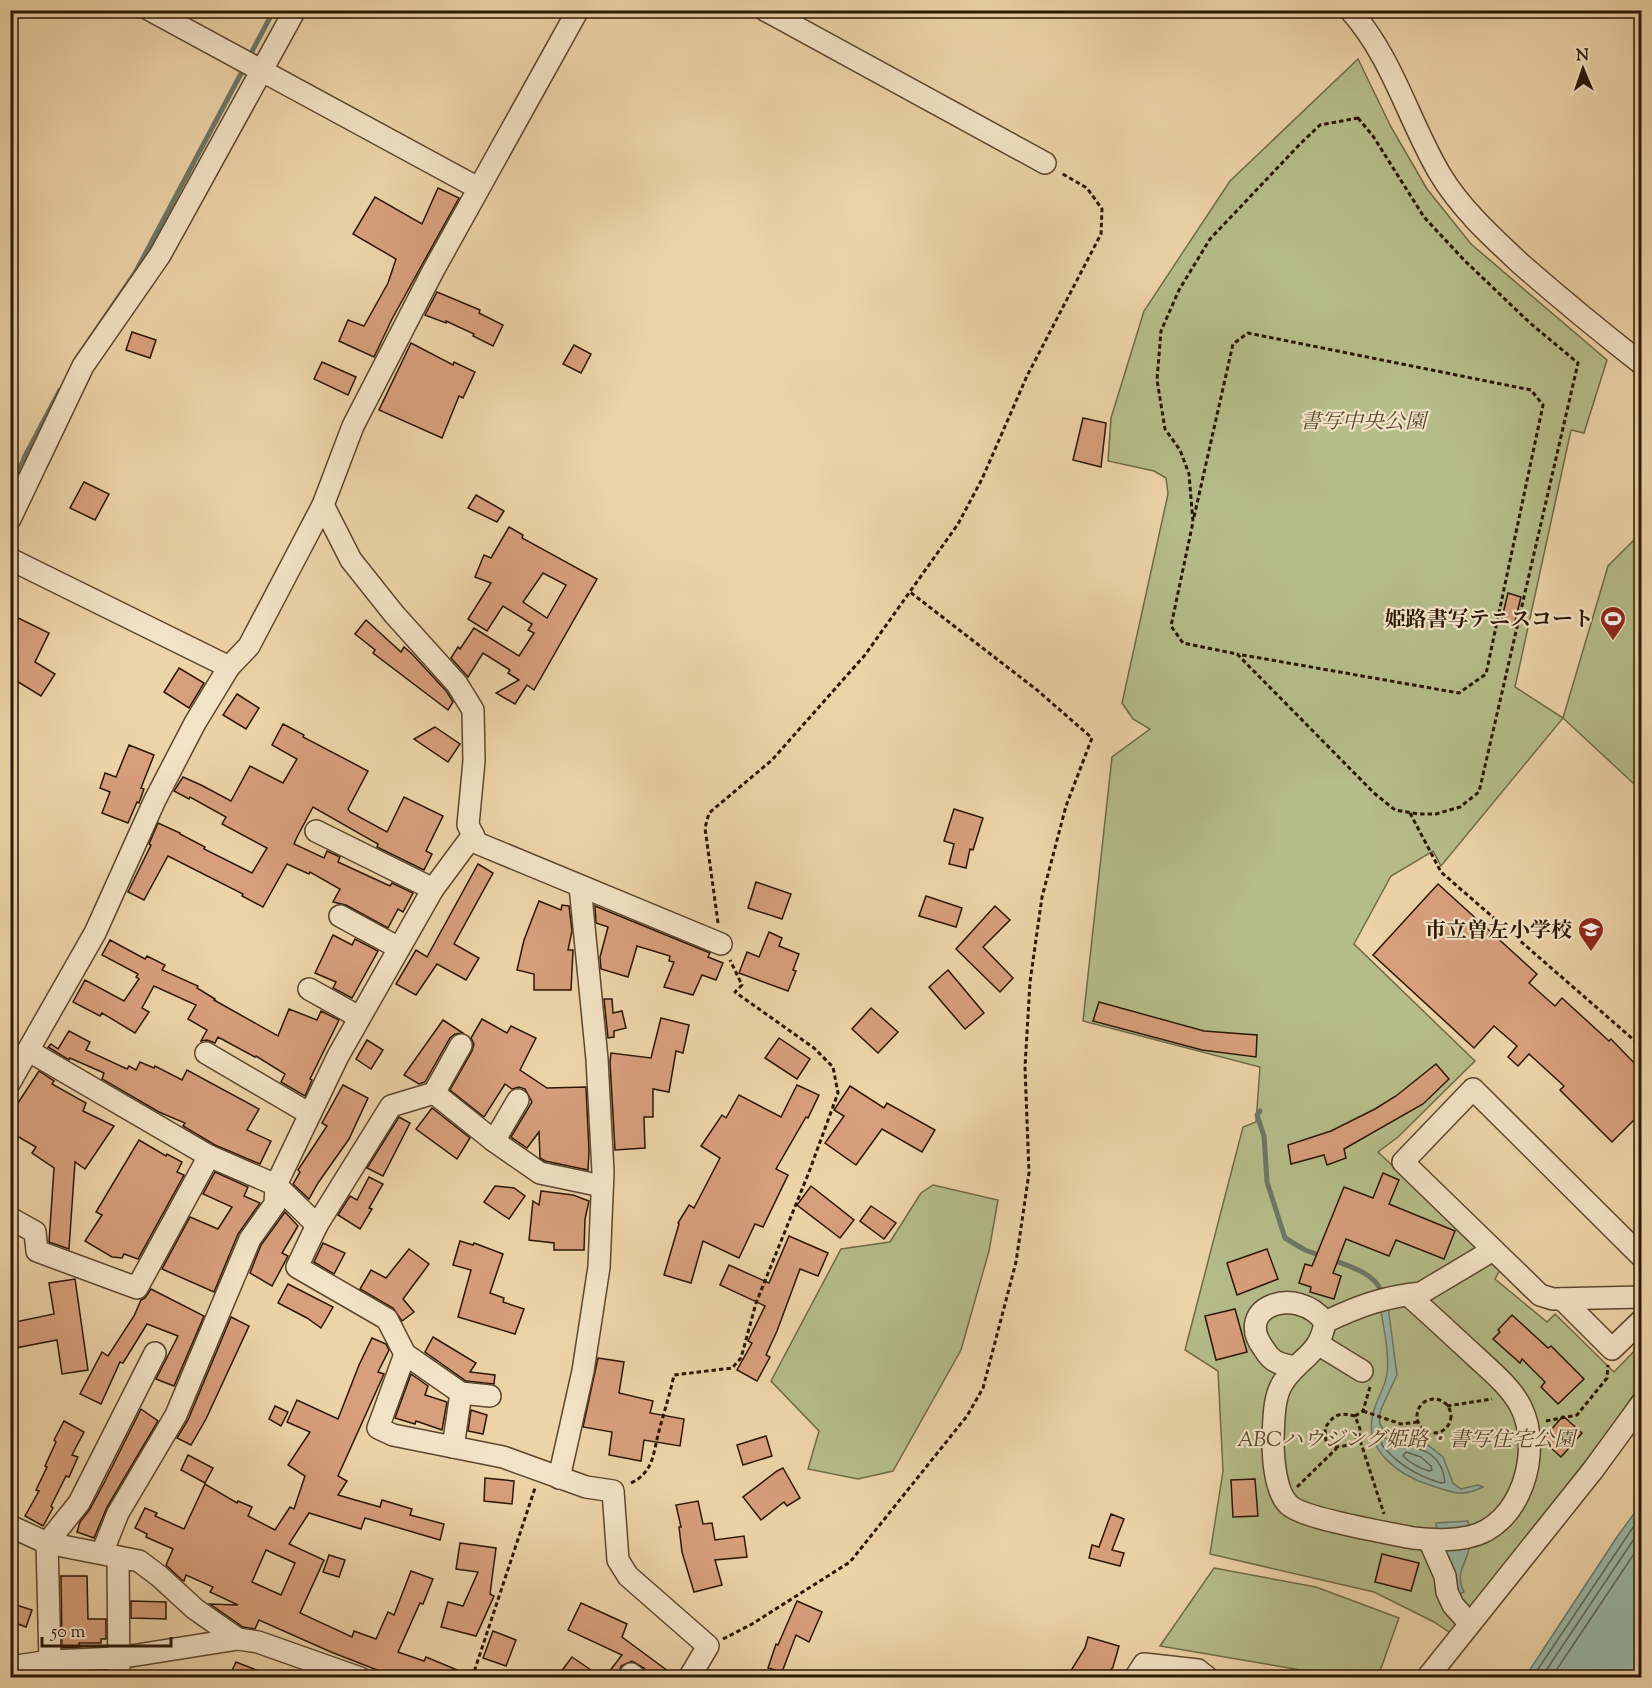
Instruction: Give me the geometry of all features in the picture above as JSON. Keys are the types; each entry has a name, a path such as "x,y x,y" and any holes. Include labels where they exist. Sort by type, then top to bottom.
{"street":[{"path":"150,10 478,189"},
{"path":"10,519 83,366 160,255 295,10"},
{"path":"10,1082 95,933 155,800 195,723 229,668 249,646 323,506 353,426 478,189 578,10"},
{"path":"765,10 1045,163"},
{"path":"1350,10 1386,64 1440,174 1465,208 1493,238 1555,294 1641,364"},
{"path":"323,506 351,560 393,614 457,684 473,710 474,761 468,825 477,843 721,944"},
{"path":"10,560 229,668"},
{"path":"316,831 433,889"},
{"path":"118,1668 110,1555 118,1513 176,1416 250,1239 275,1204 276,1185 338,1056 433,889 473,835"},
{"path":"559,1478 583,1371 599,1267 602,1186 597,1059 580,886"},
{"path":"340,916 399,948"},
{"path":"309,989 359,1017"},
{"path":"461,1045 434,1093 391,1106 317,1225 297,1267 387,1319 405,1354 461,1393 490,1396"},
{"path":"29,1051 209,1156 276,1185 317,1225"},
{"path":"206,1053 310,1114"},
{"path":"1641,1257 1473,1089 1403,1162 1540,1295 1562,1299 1641,1297"},
{"path":"434,1093 494,1141 540,1173 602,1186"},
{"path":"494,1141 518,1100"},
{"path":"10,1218 35,1232 37,1251 137,1288 209,1156"},
{"path":"1325,1322 1391,1297 1421,1293 1493,1250"},
{"path":"1440,1281 1437,1310 1440,1324"},
{"path":"1296,1367 1276,1362 1265,1352 1258,1340 1256,1326 1258,1316 1266,1308 1276,1303 1291,1302 1306,1306 1319,1313 1325,1322 1323,1336 1313,1352 1283,1382 1276,1403 1273,1455 1276,1475 1289,1505 1308,1515 1433,1540 1469,1537 1502,1520 1513,1505 1524,1481 1529,1461 1529,1427 1520,1405 1498,1378 1440,1324 1391,1297"},
{"path":"1562,1299 1612,1349 1641,1320"},
{"path":"1318,1344 1362,1371"},
{"path":"50,1661 46,1542 79,1503 155,1353"},
{"path":"405,1354 378,1428 393,1435 502,1457 586,1487 613,1491 618,1560 628,1576 708,1646 689,1677"},
{"path":"453,1447 461,1393"},
{"path":"1427,1677 1593,1470 1641,1403"},
{"path":"10,1526 46,1542 139,1561 195,1609 238,1639"},
{"path":"1433,1540 1447,1592 1453,1605 1470,1624"},
{"path":"10,1667 50,1661 118,1668 238,1639 258,1642 360,1677"},
{"path":"1135,1677 1144,1664 1198,1671 1208,1677"}],"path":[{"path":"1193,522 1189,474 1180,450 1165,429 1157,380 1161,331 1179,290 1210,239 1320,125 1358,118 1373,136 1424,217 1464,260 1530,323 1578,363 1479,792 1460,807 1436,814 1395,810 1374,793 1237,654"},
{"path":"613,1491 640,1479 655,1457 674,1375 732,1368 741,1358 756,1303 838,1093 833,1067 814,1048 735,993 742,985 721,944 705,828 709,813 772,760 865,655 958,524 982,479 1027,376 1101,234 1102,209 1087,188 1045,163"},
{"path":"1248,333 1531,390 1543,405 1486,674 1459,693 1183,643 1171,626 1193,522 1233,344 1248,333"},
{"path":"708,1646 752,1623 850,1562 967,1416 983,1388 1016,1262 1029,1173 1025,1066 1030,982 1042,897 1066,806 1092,738 1036,690 910,592"},
{"path":"1410,813 1441,872 1641,1047"},
{"path":"1529,1427 1577,1414 1607,1378 1612,1349"},
{"path":"1359,1437 1350,1444 1332,1447 1326,1442 1324,1428 1332,1417 1341,1413 1355,1416 1362,1411 1370,1386 1362,1371"},
{"path":"1447,1406 1513,1396"},
{"path":"1434,1398 1447,1406 1451,1414 1446,1429 1434,1434 1426,1431 1418,1422 1418,1409 1427,1401 1434,1398"},
{"path":"1362,1411 1401,1424 1418,1422"},
{"path":"1355,1416 1360,1429 1359,1437 1390,1533"},
{"path":"1285,1499 1338,1447"},
{"path":"472,1677 535,1488"}],"green space":[{"path":"1358,59 1391,127 1427,189 1471,244 1607,360 1584,433 1571,430 1515,687 1563,718 1441,866 1433,851 1391,876 1354,944 1475,1061 1398,1137 1378,1152 1501,1268 1495,1279 1547,1322 1555,1314 1614,1372 1641,1344 1641,1384 1612,1427 1452,1634 1434,1622 1374,1592 1210,1554 1223,1471 1218,1371 1185,1350 1243,1127 1256,1122 1260,1067 1083,1021 1112,757 1150,729 1133,719 1122,703 1168,494 1166,478 1154,471 1108,461 1111,418 1144,311 1230,181"},
{"name":"姫路書写テニスコート","path":"1641,533 1641,774 1633,783 1563,718 1608,566"},
{"path":"933,1185 998,1200 989,1251 961,1350 893,1471 858,1479 808,1469 819,1431 771,1381 841,1249 890,1242 921,1193"},
{"path":"1214,1568 1316,1587 1399,1618 1380,1671 1336,1676 1160,1646"}],"water":[{"path":"1386,1291 1397,1375 1382,1407 1379,1416 1380,1424 1392,1435 1416,1439 1443,1457 1453,1483 1461,1489 1478,1485 1483,1487 1463,1493 1450,1492 1419,1481 1386,1460 1373,1439 1371,1427 1374,1409 1384,1384 1388,1364 1378,1292"},
{"path":"1641,1504 1641,1677 1525,1677 1617,1537"},
{"path":"1468,1521 1470,1545 1460,1580 1464,1592 1460,1594 1438,1539 1436,1523"}],"building":[{"path":"438,188 459,198 392,319 374,357 339,341 348,320 364,326 388,283 396,259 353,234 375,197 422,224"},
{"path":"437,292 480,310 479,313 503,325 493,346 446,321 446,323 425,315"},
{"path":"132,332 156,340 150,358 126,350"},
{"path":"411,343 453,365 454,362 475,372 463,398 459,396 442,438 379,410"},
{"path":"574,345 591,354 581,373 563,364"},
{"path":"322,362 356,377 348,395 314,379"},
{"path":"1083,418 1106,423 1101,467 1073,460"},
{"path":"84,482 109,494 95,520 70,508"},
{"path":"476,495 504,511 497,522 468,508"},
{"path":"509,527 523,535 522,538 597,579 534,690 527,685 515,704 496,693 519,680 508,673 510,670 483,653 468,677 451,658 474,628 519,656 534,633 528,630 532,624 503,606 487,631 468,619 491,583 475,577 484,555 491,558","holes":["543,573 566,585 547,618 523,602"]},
{"path":"1508,593 1521,597 1514,625 1501,622"},
{"path":"10,614 49,633 35,662 55,674 41,696 10,677"},
{"path":"366,620 401,652 404,647 412,654 447,692 453,702 448,710 373,653 375,650 355,634"},
{"path":"179,668 204,683 189,708 164,692"},
{"path":"237,694 259,708 246,729 223,715"},
{"path":"283,724 368,771 348,809 350,812 387,832 404,797 443,816 426,851 432,854 424,870 377,847 378,844 313,807 297,837 294,844 324,858 327,851 340,857 338,862 390,886 392,883 413,893 403,912 398,909 388,928 346,905 333,902 340,889 310,872 309,874 287,864 263,907 242,896 243,894 168,856 144,900 128,892 151,845 149,844 158,823 252,873 267,848 222,824 226,817 174,791 183,777 231,801 250,766 283,783 297,759 272,745"},
{"path":"435,727 460,744 448,762 414,739"},
{"path":"129,745 154,755 141,788 144,789 139,803 137,802 128,823 102,813 110,792 100,788 105,773 116,777"},
{"path":"954,809 983,818 973,850 970,849 966,868 949,864 954,844 944,841"},
{"path":"478,864 493,873 454,944 479,958 466,980 437,964 416,995 396,984 416,950 427,957"},
{"path":"756,882 791,894 782,919 748,908"},
{"path":"1438,884 1537,974 1529,983 1555,1006 1562,998 1609,1041 1611,1039 1641,1070 1641,1113 1612,1142 1560,1090 1564,1086 1529,1054 1518,1066 1508,1057 1517,1046 1494,1026 1474,1048 1373,955"},
{"path":"926,896 962,908 956,927 919,916"},
{"path":"539,901 561,910 562,905 569,906 572,931 568,950 573,950 571,990 534,990 534,974 517,970 524,940"},
{"path":"595,906 710,953 708,957 723,963 716,980 702,975 693,995 664,987 674,962 669,961 670,956 637,946 628,977 601,969 600,957 608,927 596,923"},
{"path":"995,906 1010,920 983,947 1013,978 1000,992 956,949"},
{"path":"769,932 782,938 779,946 799,954 793,970 796,971 788,991 739,973 747,952 759,957"},
{"path":"333,935 352,945 355,939 378,951 352,998 333,988 336,982 315,973"},
{"path":"110,940 145,959 147,956 165,965 162,970 198,986 197,988 214,1000 278,1036 289,1009 317,1020 321,1011 339,1020 310,1079 312,1080 305,1096 281,1082 285,1074 256,1056 218,1037 215,1043 207,1040 201,1041 207,1030 188,1019 196,1005 154,986 142,1008 149,1012 135,1033 102,1013 100,1016 73,1002 85,980 124,1001 139,979 136,977 138,974 102,955"},
{"path":"948,970 984,1013 965,1029 929,987"},
{"path":"604,999 612,999 613,1013 622,1011 626,1028 614,1031 614,1037 608,1038"},
{"path":"1099,1002 1204,1031 1257,1035 1256,1057 1202,1050 1093,1021"},
{"path":"871,1008 898,1032 878,1053 852,1029"},
{"path":"661,1018 689,1025 683,1053 676,1051 669,1092 653,1089 653,1117 644,1117 645,1148 615,1150 611,1053 651,1058"},
{"path":"482,1019 507,1033 511,1026 536,1038 520,1070 547,1088 586,1087 588,1170 540,1158 539,1132 527,1148 511,1137 532,1102 525,1089 519,1087 512,1089 505,1084 484,1117 450,1090 472,1051 474,1044 471,1038"},
{"path":"443,1020 463,1033 455,1034 450,1038 425,1082 419,1084 404,1075"},
{"path":"69,1031 90,1042 86,1050 127,1069 129,1066 136,1070 140,1062 154,1068 155,1066 182,1080 187,1070 259,1109 247,1130 271,1141 260,1164 215,1145 183,1126 185,1123 159,1112 102,1079 104,1073 70,1058 69,1060 48,1047 51,1044 58,1049"},
{"path":"779,1038 810,1059 797,1079 765,1058"},
{"path":"367,1040 383,1050 371,1069 356,1059"},
{"path":"1436,1064 1449,1079 1423,1104 1344,1149 1346,1158 1327,1165 1324,1155 1291,1164 1288,1145 1331,1131 1375,1109 1396,1096"},
{"path":"39,1071 54,1081 52,1084 86,1103 83,1111 114,1126 85,1169 75,1162 69,1249 49,1242 54,1168 32,1153 36,1147 10,1132 10,1115"},
{"path":"343,1085 368,1098 349,1139 309,1199 293,1184 300,1172 298,1170 327,1126 322,1123"},
{"path":"797,1085 819,1095 808,1118 806,1117 776,1169 788,1175 763,1227 755,1224 739,1258 703,1241 691,1283 664,1275 678,1223 689,1205 694,1208 720,1158 701,1146 722,1115 726,1118 739,1095 781,1117"},
{"path":"850,1086 884,1108 887,1103 935,1130 922,1152 882,1129 856,1165 825,1143 844,1116 834,1110"},
{"path":"432,1108 470,1138 457,1159 416,1129"},
{"path":"399,1117 410,1123 383,1176 367,1168"},
{"path":"139,1140 166,1156 167,1154 182,1162 177,1172 184,1175 138,1259 124,1254 122,1258 112,1257 85,1241 102,1215 96,1212"},
{"path":"215,1172 248,1187 244,1196 260,1203 238,1234 214,1292 162,1269 190,1217 218,1229 232,1207 203,1194"},
{"path":"1383,1173 1399,1180 1389,1204 1455,1231 1444,1259 1396,1240 1389,1256 1346,1239 1333,1273 1341,1276 1334,1299 1310,1292 1311,1287 1299,1283 1305,1264 1312,1266 1344,1187 1373,1198"},
{"path":"369,1177 383,1184 360,1229 338,1215 350,1196 357,1200"},
{"path":"495,1186 514,1188 525,1196 509,1219 484,1202"},
{"path":"811,1186 854,1220 840,1238 797,1205"},
{"path":"541,1191 573,1195 589,1201 585,1219 584,1250 554,1250 554,1243 529,1240 533,1201 539,1205"},
{"path":"871,1206 896,1223 884,1239 860,1221"},
{"path":"285,1212 298,1226 282,1253 288,1256 272,1286 250,1273 261,1245"},
{"path":"789,1236 828,1253 818,1276 800,1269 766,1355 770,1357 757,1381 737,1370 752,1343 748,1341 765,1306 720,1285 729,1265 769,1283"},
{"path":"460,1241 473,1245 474,1243 503,1254 490,1293 504,1298 503,1302 524,1309 515,1334 458,1317 471,1270 453,1265"},
{"path":"323,1243 345,1253 334,1274 314,1262"},
{"path":"409,1249 429,1264 403,1299 414,1312 402,1321 393,1308 360,1289 371,1270 386,1278"},
{"path":"1267,1249 1278,1279 1237,1295 1227,1263"},
{"path":"75,1279 88,1370 62,1374 57,1340 10,1349 10,1323 54,1314 49,1283"},
{"path":"288,1284 333,1307 321,1328 278,1303"},
{"path":"151,1289 204,1316 174,1386 156,1379 178,1336 147,1324 123,1363 120,1362 101,1404 80,1394 102,1352 108,1356 134,1316 141,1300"},
{"path":"1235,1309 1247,1352 1216,1360 1205,1316"},
{"path":"1512,1315 1548,1348 1551,1346 1584,1379 1558,1404 1541,1387 1545,1382 1522,1359 1520,1363 1493,1339"},
{"path":"231,1317 249,1326 206,1419 191,1445 177,1438 188,1420"},
{"path":"433,1337 476,1363 470,1372 495,1375 494,1384 466,1381 425,1352"},
{"path":"372,1338 386,1344 389,1350 378,1372 384,1374 338,1476 347,1481 338,1495 380,1507 382,1500 412,1509 410,1515 444,1524 440,1540 365,1518 361,1529 309,1513 289,1544 324,1560 300,1613 352,1637 354,1631 376,1639 388,1612 394,1615 411,1571 433,1579 398,1652 424,1661 426,1657 474,1677 395,1677 259,1620 255,1629 243,1627 210,1604 238,1605 210,1592 213,1587 186,1575 184,1581 182,1580 166,1565 173,1549 146,1537 147,1534 135,1528 145,1508 157,1513 155,1516 184,1529 205,1484 237,1503 238,1501 252,1507 248,1516 275,1530 290,1507 294,1509 305,1476 288,1465 310,1432 287,1422 297,1400 338,1419","holes":["266,1550 295,1563 281,1595 252,1582"]},
{"path":"598,1358 624,1362 619,1393 653,1401 650,1413 684,1419 680,1446 644,1440 641,1461 609,1455 612,1432 583,1427"},
{"path":"411,1374 428,1386 425,1395 447,1402 442,1430 416,1421 415,1424 395,1418"},
{"path":"275,1406 288,1412 281,1426 269,1419"},
{"path":"141,1409 158,1421 107,1507 94,1538 77,1532 80,1522 90,1509"},
{"path":"471,1410 487,1415 483,1434 468,1431"},
{"path":"1563,1416 1582,1433 1561,1457 1542,1440"},
{"path":"64,1421 84,1432 72,1455 78,1457 69,1477 66,1476 43,1526 25,1516 39,1491 36,1490 56,1442 54,1440"},
{"path":"766,1436 772,1456 743,1465 737,1445"},
{"path":"188,1455 213,1468 205,1483 181,1470"},
{"path":"783,1468 800,1498 787,1506 784,1502 761,1520 743,1497"},
{"path":"485,1478 514,1481 512,1504 484,1501"},
{"path":"1255,1479 1258,1516 1233,1517 1231,1480"},
{"path":"698,1501 703,1524 712,1523 715,1540 744,1536 747,1557 715,1560 722,1585 694,1592 682,1552 679,1527 681,1527 676,1505"},
{"path":"1111,1514 1124,1519 1112,1550 1124,1553 1120,1566 1089,1558 1092,1545 1099,1547"},
{"path":"460,1543 496,1548 490,1594 494,1596 476,1636 441,1627 448,1602 463,1606 478,1572 456,1569"},
{"path":"1382,1554 1419,1563 1411,1591 1375,1582"},
{"path":"329,1555 345,1560 339,1577 323,1572"},
{"path":"61,1576 87,1576 88,1619 106,1619 106,1639 101,1639 101,1643 79,1643 80,1647 62,1648"},
{"path":"131,1601 166,1602 166,1619 131,1618"},
{"path":"797,1601 822,1612 809,1642 796,1635 782,1672 768,1668 776,1644 778,1645"},
{"path":"10,1603 32,1610 26,1627 10,1621"},
{"path":"581,1603 627,1624 622,1637 676,1677 648,1677 644,1668 632,1661 621,1666 619,1677 605,1677 622,1655 568,1630"},
{"path":"493,1631 516,1640 506,1666 483,1658"},
{"path":"1088,1637 1119,1646 1113,1667 1106,1677 1067,1677 1085,1648"},
{"path":"572,1657 601,1677 557,1677"},
{"path":"236,1662 274,1677 229,1677"}],"waterway":[{"path":"248,59 274,10"},
{"path":"77,358 135,273 244,68"},
{"path":"10,492 25,456 60,390"},
{"path":"1260,1111 1257,1115 1264,1136 1267,1182 1285,1238 1321,1256"},
{"path":"1333,1260 1367,1275 1381,1291"}],"place":[{"name":"姫路書写テニスコート","path":"1613,642"},
{"name":"市立曽左小学校","path":"1591,953"}],"park label":[{"name":"書写中央公園","path":"1363,421"},
{"name":"ABCハウジング姫路・書写住宅公園","path":"1406,1439"}]}
